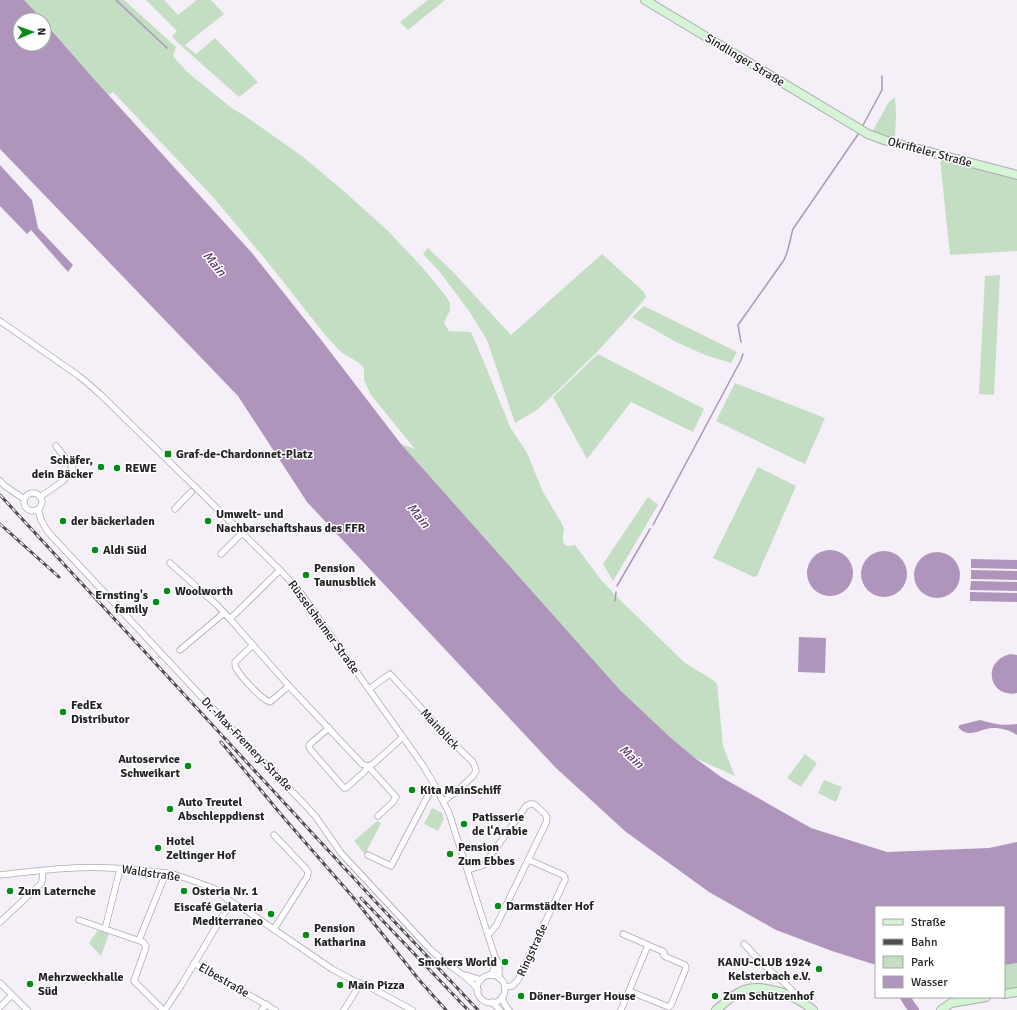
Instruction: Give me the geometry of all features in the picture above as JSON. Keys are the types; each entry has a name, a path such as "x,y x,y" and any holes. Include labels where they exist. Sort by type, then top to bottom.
{"street":[{"name":"Sindlinger Straße","path":"645,0 846,121"},
{"name":"Okrifteler Straße","path":"846,121 868,134 884,140 1017,175"},
{"name":"Rüsselsheimer Straße","path":"0,321 100,394 280,570 301,593 422,764 444,801 468,870 495,957 499,964 499,978"},
{"path":"40,498 62,481 73,468 56,446"},
{"path":"0,481 24,499 27,509 38,509 41,503 40,498 35,493 28,494 24,499"},
{"path":"175,509 191,492"},
{"name":"Dr.-Max-Fremery-Straße","path":"38,509 41,520 48,532 228,726 308,807 341,853 430,949 441,959 462,973 475,985 478,990"},
{"path":"221,554 242,533"},
{"path":"170,562 230,619 328,728 362,764 368,766 396,797 394,802 378,816"},
{"path":"230,619 280,570"},
{"path":"180,650 224,613"},
{"path":"253,645 235,662 236,669 251,687 265,700 270,702 289,686"},
{"name":"Mainblick","path":"369,689 390,674 474,765 476,771 473,776 444,801"},
{"path":"328,728 309,746 344,788 346,788 364,772 368,766 373,764 403,737"},
{"path":"368,855 391,866 434,784"},
{"path":"468,870 481,866 486,862 526,806 534,804 545,814 547,818 546,823 529,860 496,926 488,935"},
{"path":"274,835 307,870 308,874 274,929"},
{"name":"Ringstraße","path":"505,987 516,984 565,880 563,876 529,860"},
{"name":"Waldstraße","path":"0,875 94,868 173,874 213,888 231,902 306,950 332,969 360,984 366,985 412,1010"},
{"path":"105,929 120,869"},
{"path":"0,922 41,884 43,871"},
{"path":"139,940 166,873"},
{"path":"79,920 143,942 146,946 146,950 134,981 164,1010 182,984 231,902"},
{"path":"623,934 664,952 664,956 685,964 686,966 669,1007 629,991"},
{"path":"744,944 762,963 792,990 799,1001"},
{"path":"621,1010 648,945"},
{"path":"488,975 499,978 505,987 502,997 496,1002 484,1001 478,990 481,980 484,977 488,975 492,974 495,957"},
{"name":"Elbestraße","path":"194,963 264,1007 275,1010"},
{"name":"Dr.-Max-Fremery-Straße","path":"462,973 481,980"},
{"path":"0,983 27,1010"},
{"path":"344,1010 360,984"},
{"path":"716,1010 737,994 744,990 753,988 763,988 787,995 813,1010"},
{"path":"1005,994 1017,992"},
{"path":"0,1007 12,995"},
{"path":"502,997 505,1006 509,1010"},
{"path":"941,1010 951,1003 980,998"},
{"path":"492,1002 500,1010"}],"green space":[{"path":"24,0 124,0 176,47 173,56 187,72 233,109 302,156 387,230 422,267 450,303 450,310 444,323 449,331 471,332 510,427 527,453 543,492 561,522 564,529 563,542 565,545 575,545 602,581 617,597 685,663 717,684 723,746 735,776 695,758 671,738 620,690 401,444 415,449 371,395 364,380 364,368 358,362 342,353 326,336 266,260 213,197 113,92 109,95 52,31 52,12 35,12"},
{"path":"146,0 164,0 178,15 197,0 211,0 224,14 185,45 196,54 215,38 258,82 239,97 177,42 172,36 177,31"},
{"path":"428,0 445,0 408,30 400,22"},
{"path":"895,97 895,138 872,132 889,102"},
{"path":"940,159 1017,179 1017,251 950,255"},
{"path":"428,248 455,274 511,335 602,254 643,291 646,297 596,353 553,395 537,410 515,423 487,340 469,311 439,271 423,254"},
{"path":"1000,275 994,395 979,394 985,276"},
{"path":"644,306 737,352 731,363 705,355 676,342 632,317"},
{"path":"598,354 704,409 693,432 631,402 587,459 553,397"},
{"path":"735,383 825,418 805,464 716,421"},
{"path":"758,467 796,486 757,576 754,577 713,558"},
{"path":"648,497 658,505 613,581 603,564"},
{"path":"805,754 817,763 801,787 787,778"},
{"path":"824,780 842,787 836,802 818,793"},
{"path":"432,808 442,813 444,819 438,831 424,824"},
{"path":"377,821 381,823 365,854 354,841"},
{"path":"98,930 109,934 101,956 89,943"},
{"path":"1017,963 1017,992 1005,993 1005,965"}],"water":[{"name":"Main","path":"0,0 24,0 35,12 12,12 12,52 52,52 52,31 252,253 401,444 620,690 671,738 695,758 721,777 811,828 887,852 989,848 1017,842 1017,963 1005,965 1005,906 875,906 875,965 832,951 776,930 709,892 626,832 556,768 307,502 238,396 0,149"},
{"path":"0,165 32,200 38,228 73,265 68,272 31,230 27,234 0,206"},
{"path":"830,550 843,554 849,560 853,573 849,586 843,592 830,596 817,592 811,586 807,573 811,560 817,554"},
{"path":"889,551 901,557 906,565 906,583 901,591 893,596 879,597 867,591 862,583 861,569 867,557 875,552"},
{"path":"932,552 942,552 954,558 959,566 959,584 954,592 946,597 932,598 924,595 917,588 914,580 914,570 917,562 924,555"},
{"path":"971,559 1017,560 1017,569 971,568"},
{"path":"971,570 1017,571 1017,580 971,579"},
{"path":"971,581 1017,582 1017,591 970,590"},
{"path":"970,592 1017,593 1017,602 970,601"},
{"path":"799,637 826,638 825,673 798,672"},
{"path":"1010,654 1017,655 1017,693 1000,691 992,679 992,671 995,664 1001,658"},
{"path":"980,720 1007,725 1017,724 1017,735 996,728 966,733 958,727 960,725"}],"waterway":[{"path":"116,0 167,48"},
{"path":"862,127 882,90 882,76"},
{"path":"741,342 738,325 784,260 793,229 859,133"},
{"path":"653,525 743,354"},
{"path":"617,586 650,529"},
{"path":"615,601 616,592"},
{"path":"906,998 914,1010"}],"railway":[{"path":"0,495 374,900 478,1010"},
{"path":"0,524 59,577"},
{"path":"221,742 284,818 352,896 420,981 446,1010"},
{"path":"361,898 468,1010"}],"place":[{"name":"Graf-de-Chardonnet-Platz","path":"168,454"},
{"name":"Schäfer, dein Bäcker","path":"101,467"},
{"name":"REWE","path":"117,468"},
{"name":"der bäckerladen","path":"63,521"},
{"name":"Umwelt- und Nachbarschaftshaus des FFR","path":"208,521"},
{"name":"Aldi Süd","path":"95,550"},
{"name":"Pension Taunusblick","path":"306,575"},
{"name":"Woolworth","path":"167,591"},
{"name":"Ernsting's family","path":"156,602"},
{"name":"FedEx Distributor","path":"63,712"},
{"name":"Autoservice Schweikart","path":"188,766"},
{"name":"Kita MainSchiff","path":"412,790"},
{"name":"Auto Treutel Abschleppdienst","path":"170,809"},
{"name":"Patisserie de l'Arabie","path":"464,824"},
{"name":"Hotel Zeltinger Hof","path":"158,848"},
{"name":"Pension Zum Ebbes","path":"450,854"},
{"name":"Zum Laternche","path":"10,891"},
{"name":"Osteria Nr. 1","path":"184,891"},
{"name":"Darmstädter Hof","path":"498,906"},
{"name":"Eiscafé Gelateria Mediterraneo","path":"271,914"},
{"name":"Pension Katharina","path":"306,935"},
{"name":"Smokers World","path":"505,962"},
{"name":"KANU-CLUB 1924 Kelsterbach e.V.","path":"819,969"},
{"name":"Mehrzweckhalle Süd","path":"30,984"},
{"name":"Main Pizza","path":"340,985"},
{"name":"Döner-Burger House","path":"521,996"},
{"name":"Zum Schützenhof","path":"715,996"}]}
